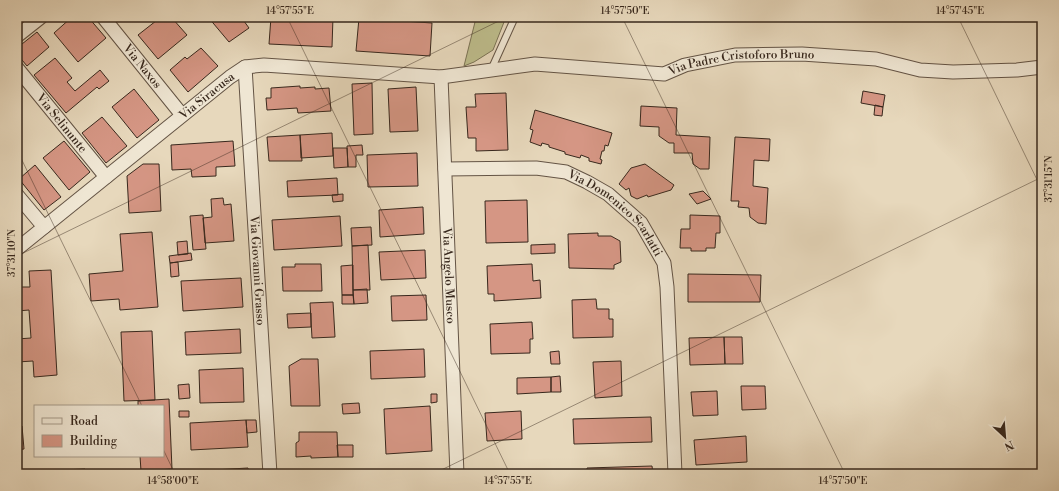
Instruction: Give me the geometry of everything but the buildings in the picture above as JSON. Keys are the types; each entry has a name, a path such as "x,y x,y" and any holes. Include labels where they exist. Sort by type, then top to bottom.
{"street":[{"path":"17,36 41,17"},
{"name":"Via Naxos","path":"103,17 182,115"},
{"name":"Via Padre Cristoforo Bruno","path":"441,77 535,64 664,74 685,66 735,55 802,54 876,59 920,70 953,72 1017,70 1042,67"},
{"name":"Via Siracusa","path":"17,249 182,115 245,67 278,65 441,77"},
{"name":"Via Giovanni Grasso","path":"245,67 270,474"},
{"name":"Via Selinunte","path":"17,68 106,177"},
{"name":"Via Angelo Musco","path":"441,77 457,474"},
{"name":"Via Domenico Scarlatti","path":"445,169 536,168 566,172 608,194 641,222 664,263 667,287 675,474"},
{"path":"17,195 44,227"}],"lane":[{"path":"491,70 515,17"}],"shaded area":[{"path":"472,17 506,17 493,50 474,62 464,66 475,22"}]}
